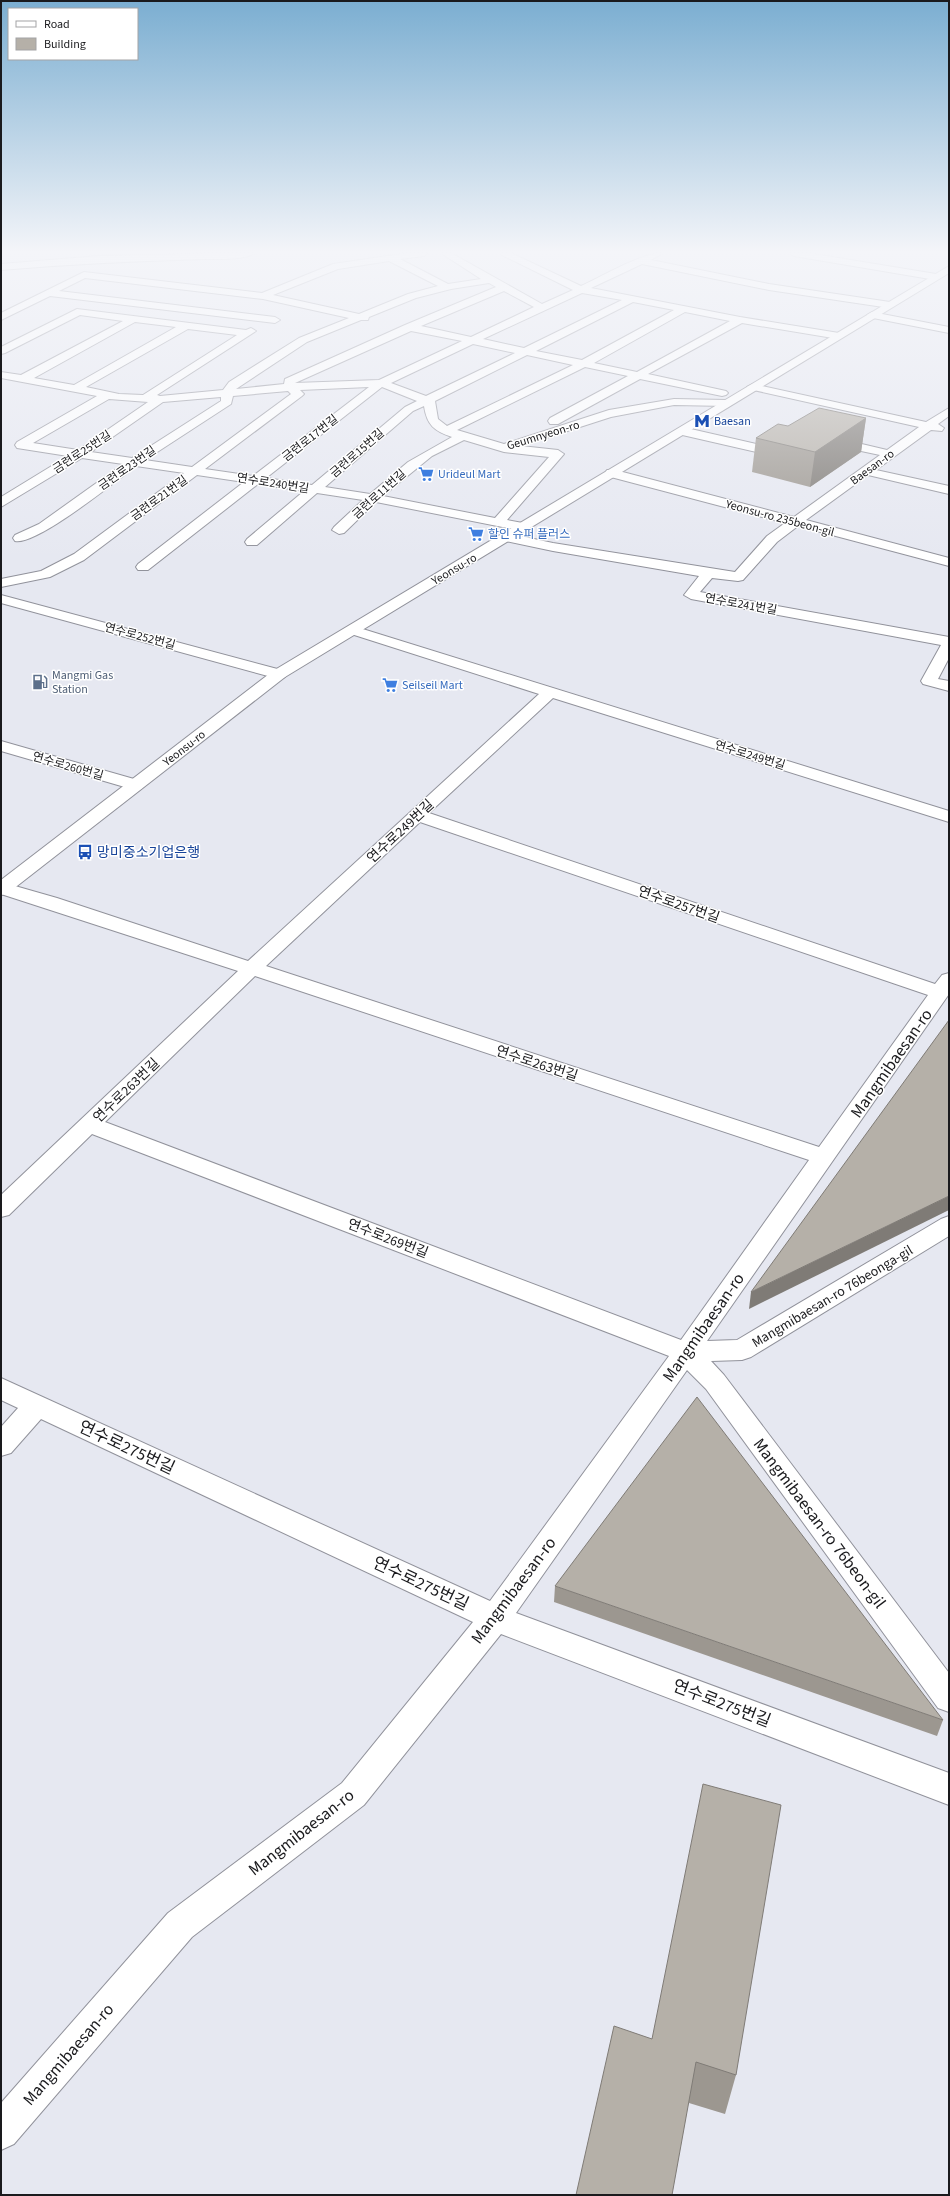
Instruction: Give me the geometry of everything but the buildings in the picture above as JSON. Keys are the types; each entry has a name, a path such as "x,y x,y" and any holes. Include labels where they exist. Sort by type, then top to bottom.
{"street":[{"path":"21,380 66,355"},
{"path":"75,389 134,355"},
{"path":"144,398 211,355"},
{"path":"227,393 233,384 278,355"},
{"path":"291,387 289,381 348,355"},
{"path":"3,377 107,394 160,399 291,387 381,382 438,355"},
{"name":"금련로15번길","path":"252,542 394,420 409,409 429,401 519,355"},
{"path":"543,355 738,396"},
{"path":"446,431 599,355"},
{"path":"504,448 674,355"},
{"name":"Yeonsu-ro","path":"1,888 279,674 807,355"},
{"path":"381,382 429,401"},
{"name":"금련로17번길","path":"144,567 381,382"},
{"name":"금련로21번길","path":"1,583 45,574 79,557 298,394 291,387"},
{"path":"753,388 949,430"},
{"name":"금련로23번길","path":"20,538 44,527 134,462 227,402 227,393"},
{"name":"연수로240번길","path":"107,394 22,445 373,498 523,527"},
{"name":"금련로25번길","path":"1,503 80,454 160,399"},
{"name":"Geumnyeon-ro","path":"429,401 432,420 446,431 504,448 609,414 674,402 727,403"},
{"name":"Baesan-ro","path":"708,573 738,578 772,539 949,411"},
{"path":"682,431 783,454 794,447"},
{"name":"금련로11번길","path":"339,530 373,498 412,465 441,444 462,436"},
{"path":"818,437 890,454"},
{"path":"498,522 558,454 504,448"},
{"path":"866,471 949,490"},
{"name":"Yeonsu-ro 235beon-gil","path":"611,473 794,523 949,562"},
{"name":"연수로241번길","path":"506,537 553,547 708,573 691,595 949,643 929,681 949,686"},
{"name":"연수로252번길","path":"1,599 279,674"},
{"name":"연수로249번길","path":"352,630 949,817"},
{"name":"연수로249번길","path":"251,969 550,692"},
{"name":"연수로260번길","path":"1,746 135,785"},
{"name":"연수로257번길","path":"417,816 945,986"},
{"name":"연수로263번길","path":"1,888 50,902 824,1157"},
{"name":"연수로263번길","path":"1,1209 251,969"},
{"name":"Mangmibaesan-ro","path":"1,2131 180,1925 353,1794 494,1618 686,1352 945,986"},
{"name":"연수로269번길","path":"90,1125 686,1352"},
{"name":"Mangmibaesan-ro 76beonga-gil","path":"686,1352 742,1350 949,1225"},
{"name":"Mangmibaesan-ro 76beon-gil","path":"686,1352 715,1382 949,1698"},
{"name":"연수로275번길","path":"1,1388 494,1618 949,1789"},
{"path":"1,1445 37,1405"}],"place":[{"name":"Baesan","path":"702,421"},
{"name":"Urideul Mart","path":"426,474"},
{"name":"할인 슈퍼 플러스","path":"476,534"},
{"name":"Mangmi Gas Station","path":"40,682"},
{"name":"Seilseil Mart","path":"390,685"},
{"name":"망미중소기업은행","path":"85,852"}]}
